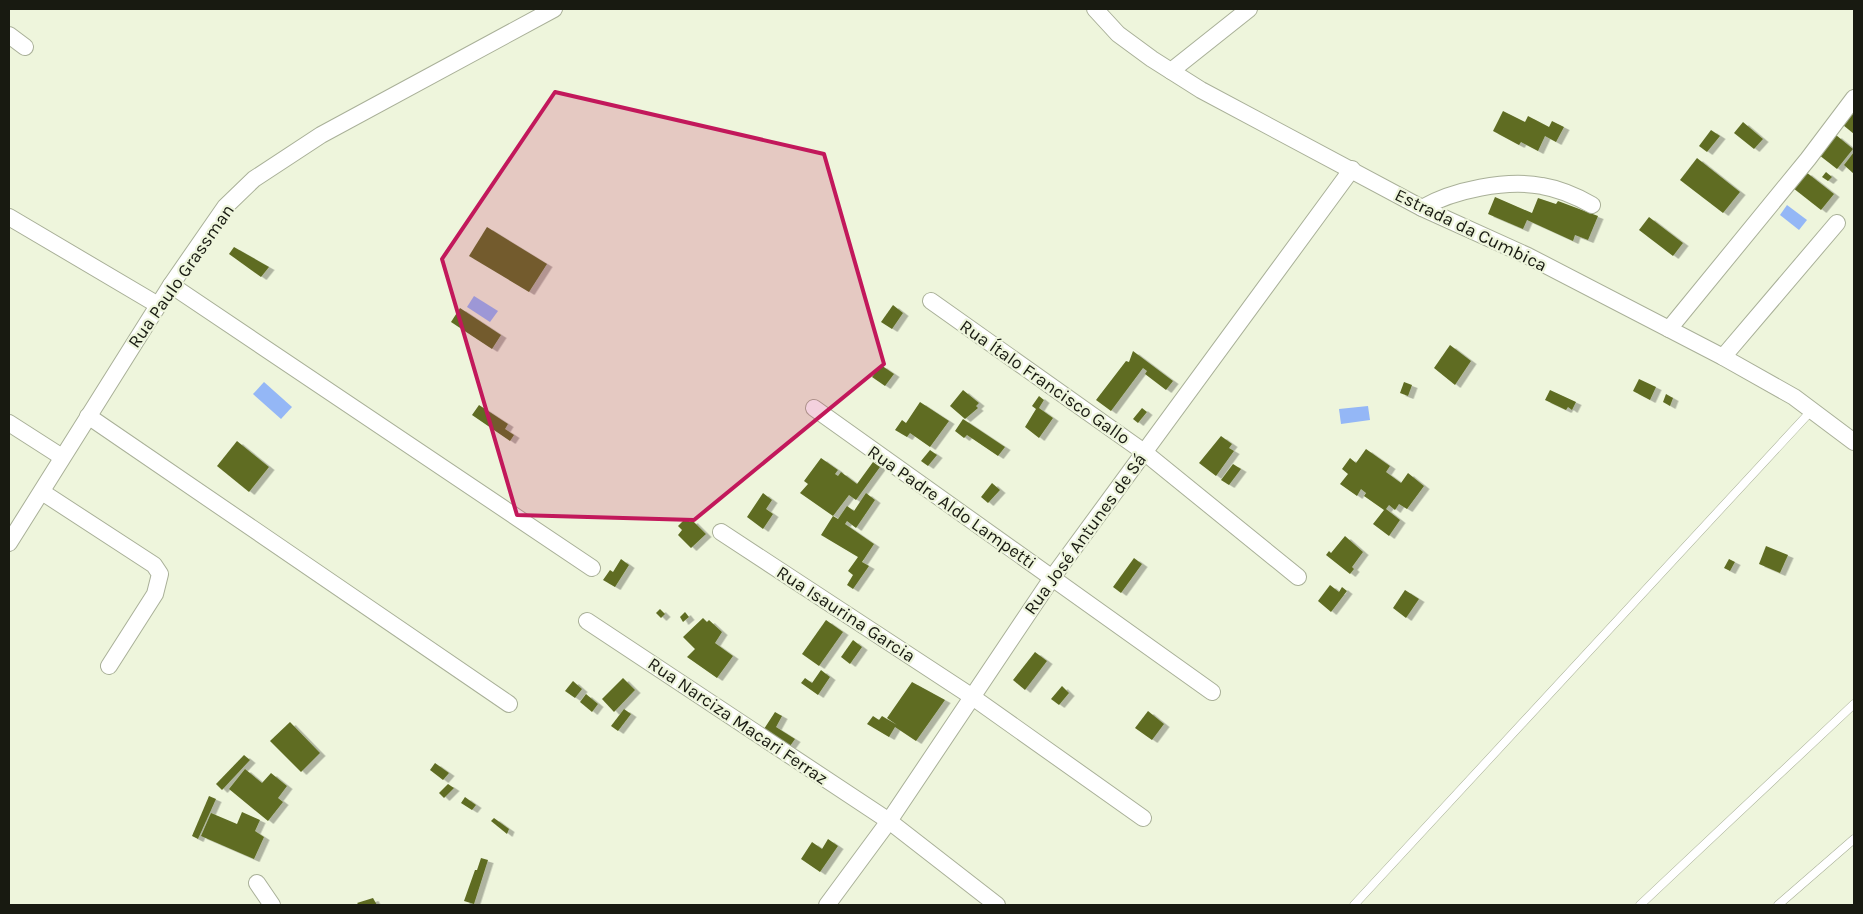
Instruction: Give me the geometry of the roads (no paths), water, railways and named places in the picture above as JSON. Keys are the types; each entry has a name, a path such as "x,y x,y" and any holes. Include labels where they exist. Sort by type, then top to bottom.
{"street":[{"name":"Rua Paulo Grassman","path":"9,543 171,285 225,207 254,179 321,135 554,9"},
{"name":"Estrada da Cumbica","path":"1095,9 1118,34 1201,90 1422,208 1528,256 1723,357 1812,410 1854,442"},
{"path":"1171,71 1249,9"},
{"path":"9,36 25,47"},
{"path":"1669,329 1808,159 1854,98"},
{"name":"Rua José Antunes de Sá","path":"827,905 889,822 971,696 1052,578 1352,169"},
{"path":"1422,208 1440,198 1493,186 1540,185 1572,194 1592,204"},
{"path":"9,217 158,306"},
{"path":"1723,357 1837,223"},
{"path":"171,285 592,568"},
{"name":"Rua Ítalo Francisco Gallo","path":"931,301 1144,452 1298,577"},
{"name":"Rua Padre Aldo Lampetti","path":"814,408 1212,692"},
{"path":"88,416 509,704"},
{"path":"9,423 62,456"},
{"path":"42,492 154,565 160,574 155,594 109,666"},
{"name":"Rua Isaurina Garcia","path":"722,532 971,696 1143,818"},
{"name":"Rua Narciza Macari Ferraz","path":"587,621 889,822 997,905"},
{"path":"257,883 272,905"}],"lane":[{"path":"1354,905 1812,410"},
{"path":"1640,905 1854,704"},
{"path":"1778,905 1854,839"}],"water":[{"path":"1787,205 1807,220 1799,230 1780,215"},
{"path":"474,296 498,311 490,322 467,307"},
{"path":"264,382 292,407 281,419 253,394"},
{"path":"1368,406 1370,420 1341,424 1339,409"}]}
